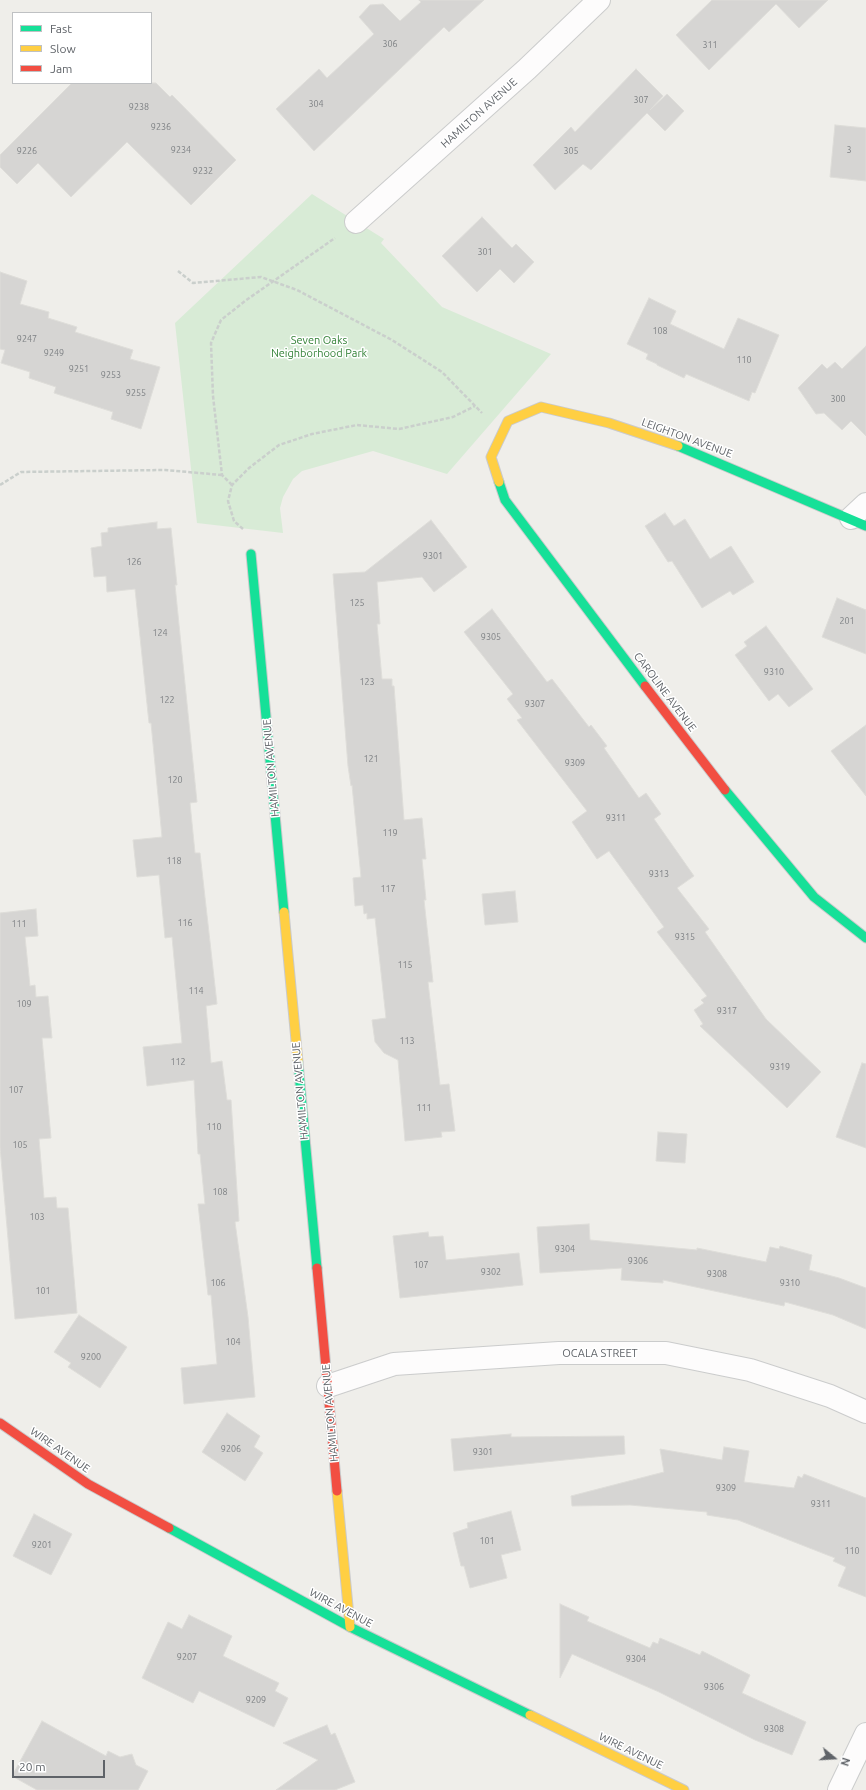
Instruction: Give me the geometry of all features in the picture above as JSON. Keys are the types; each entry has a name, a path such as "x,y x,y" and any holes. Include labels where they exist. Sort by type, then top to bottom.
{"street":[{"name":"HAMILTON AVENUE","path":"356,222 528,70 599,0"},
{"name":"LEIGHTON AVENUE","path":"501,434 508,421 541,407 609,423 691,450 861,516"},
{"name":"CAROLINE AVENUE","path":"501,434 490,457 505,500 715,778 814,897 866,938"},
{"name":"HAMILTON AVENUE","path":"251,554 350,1627"},
{"name":"OCALA STREET","path":"328,1386 394,1364 559,1353 666,1353 750,1370 830,1396 866,1412"},
{"name":"WIRE AVENUE","path":"0,1423 88,1484 350,1627 684,1790"},
{"path":"838,1790 866,1734"}],"path":[{"path":"232,485 222,475 213,396 211,343 221,320 356,222"},
{"path":"178,271 193,283 261,277 297,290 392,340 442,372 501,434"},
{"path":"251,554 255,548 256,541 234,521 228,501 232,485 249,468 280,446 312,434 357,425 399,429 453,417 474,406"},
{"path":"0,485 21,472 165,470 222,475"}],"green space":[{"name":"Seven Oaks Neighborhood Park","path":"312,194 384,239 381,243 442,307 551,354 447,474 373,451 302,471 293,479 283,497 280,508 283,533 197,523 175,323"}],"building":[{"path":"419,0 484,0 449,32 444,27 314,151 276,109 319,69 327,78 374,34 359,17 370,5 383,4 400,21 421,2"},
{"path":"712,0 828,0 799,28 776,4 709,70 676,35"},
{"path":"636,69 663,96 650,110 667,94 684,111 665,131 647,113 591,170 583,164 555,190 533,165 571,127 575,132"},
{"path":"156,83 170,97 172,95 236,160 191,205 127,142 71,197 38,163 17,184 0,167 0,155 71,84"},
{"path":"835,125 866,128 866,181 830,177"},
{"path":"482,217 512,248 516,244 534,262 514,283 500,269 477,292 442,256"},
{"path":"0,272 27,281 20,304 49,312 48,318 77,327 75,332 133,350 130,359 160,367 141,429 111,419 113,412 54,393 56,387 29,378 30,372 1,363 5,350 0,349"},
{"path":"649,298 676,311 670,324 724,349 738,318 779,335 755,393 752,392 749,401 686,374 684,378 646,359 648,354 627,344"},
{"path":"866,346 866,436 851,421 842,430 824,413 816,414 798,388 822,364 827,369 835,362 842,369"},
{"path":"665,513 674,526 685,519 710,559 731,546 754,582 733,595 730,591 702,608 672,561 668,562 645,526"},
{"path":"431,520 467,567 434,592 422,577 377,582 380,624 377,624 382,679 392,679 392,686 394,686 404,820 422,818 426,859 422,859 426,900 424,900 433,982 428,982 440,1085 449,1084 455,1131 441,1132 442,1137 405,1141 398,1060 384,1053 375,1042 372,1020 386,1018 375,918 367,919 367,913 364,914 363,905 355,906 353,878 361,877 352,785 351,786 348,766 333,574 365,572"},
{"path":"157,522 157,529 171,528 177,585 175,585 197,802 190,803 195,853 200,853 217,1004 206,1006 211,1063 222,1061 227,1100 231,1100 239,1221 235,1222 248,1317 255,1397 184,1404 181,1368 217,1364 211,1295 208,1295 198,1204 205,1204 200,1154 198,1154 194,1080 147,1086 143,1047 182,1043 172,937 165,938 159,875 137,877 133,840 162,837 151,723 149,723 135,589 107,592 106,576 94,577 91,548 102,546 101,533 108,532 108,528"},
{"path":"837,598 866,610 866,654 822,637"},
{"path":"492,609 547,682 552,679 589,727 591,725 607,746 604,748 639,798 646,793 661,814 654,819 694,876 677,888 709,929 705,932 766,1019 821,1072 787,1108 700,1026 703,1024 694,1010 704,1003 701,1000 707,996 657,932 664,927 609,851 597,859 572,822 587,811 517,720 522,718 507,699 513,694 464,632"},
{"path":"766,626 813,689 789,707 778,694 769,701 735,655 747,646 744,642"},
{"path":"866,725 866,796 831,751"},
{"path":"515,891 518,922 485,925 482,894"},
{"path":"36,909 38,936 25,937 30,986 35,985 36,997 48,996 52,1038 42,1038 51,1138 39,1139 44,1198 56,1197 57,1208 68,1208 77,1313 15,1319 0,1147 0,913"},
{"path":"862,1063 866,1064 866,1148 836,1137"},
{"path":"658,1132 687,1134 685,1163 656,1161"},
{"path":"589,1224 590,1240 697,1250 697,1248 766,1262 770,1247 779,1249 780,1246 812,1255 809,1270 839,1278 866,1288 866,1329 833,1315 785,1302 784,1306 663,1280 663,1283 621,1280 622,1268 540,1273 537,1227"},
{"path":"428,1232 429,1237 443,1236 446,1260 519,1253 523,1285 400,1298 393,1236"},
{"path":"79,1315 127,1347 100,1388 68,1367 71,1363 54,1352"},
{"path":"227,1413 260,1436 254,1447 263,1453 245,1481 202,1452"},
{"path":"511,1434 511,1437 624,1436 625,1454 454,1471 451,1439"},
{"path":"724,1447 749,1451 744,1482 794,1488 798,1476 802,1478 804,1474 866,1498 866,1597 838,1586 846,1567 833,1561 835,1558 738,1520 707,1515 707,1512 630,1505 572,1506 571,1496 664,1472 660,1449 722,1460"},
{"path":"511,1511 521,1550 501,1555 507,1578 470,1588 464,1566 461,1566 453,1533 468,1528 467,1523"},
{"path":"34,1514 72,1534 51,1575 13,1556"},
{"path":"560,1604 589,1617 587,1621 650,1648 653,1642 658,1644 660,1638 700,1655 702,1651 750,1675 742,1693 806,1722 792,1755 755,1740 659,1692 572,1654 560,1678"},
{"path":"189,1615 232,1636 223,1656 279,1683 275,1691 288,1698 274,1727 199,1691 193,1703 142,1678 168,1622 182,1629"},
{"path":"42,1721 106,1756 108,1751 120,1757 132,1754 136,1765 148,1771 138,1790 37,1790 12,1776"},
{"path":"327,1725 331,1735 335,1733 355,1782 335,1790 276,1790 318,1760 283,1743"}],"traffic: fast":[{"path":"678,446 866,526"},
{"path":"499,482 505,500 645,686"},
{"path":"251,554 284,912"},
{"path":"725,790 814,897 866,938"},
{"path":"298,1062 317,1268"},
{"path":"169,1528 350,1627 530,1715"}],"traffic: slow":[{"path":"499,482 491,457 508,421 541,407 609,423 678,446"},
{"path":"284,912 298,1062"},
{"path":"337,1491 350,1627"},
{"path":"530,1715 684,1790"}],"traffic: jam":[{"path":"645,686 725,790"},
{"path":"317,1268 337,1491"},
{"path":"0,1423 88,1484 169,1528"}]}
